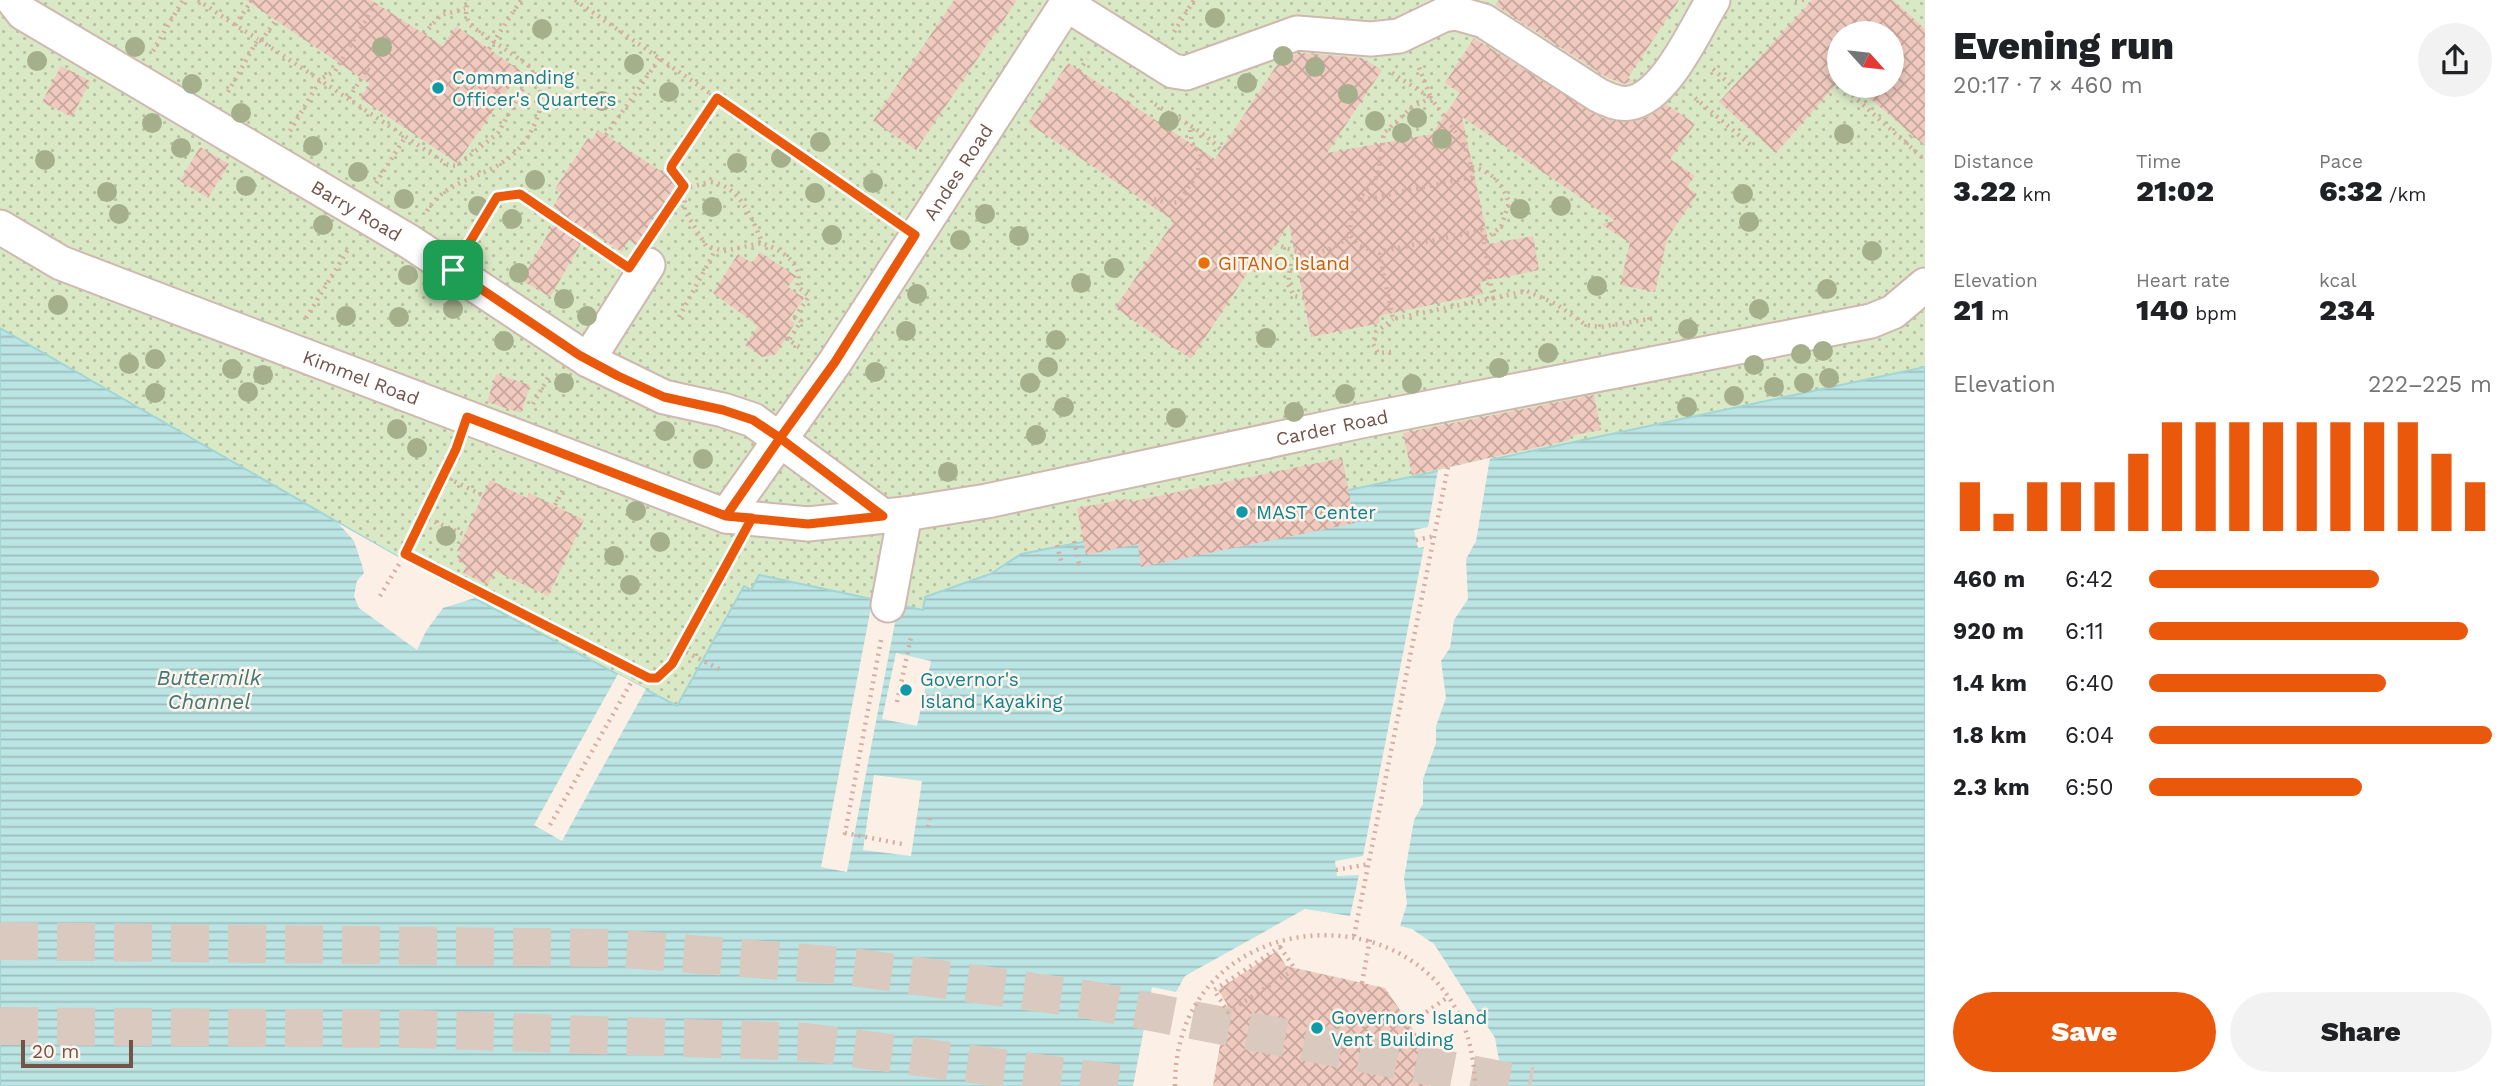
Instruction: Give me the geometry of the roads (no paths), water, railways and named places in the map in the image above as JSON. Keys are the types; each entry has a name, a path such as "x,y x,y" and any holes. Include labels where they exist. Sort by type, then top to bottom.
{"street":[{"name":"Barry Road","path":"13,0 23,13 410,242 588,360 664,397 723,410 753,420 894,515"},
{"path":"1068,2 1173,71 1186,73 1288,34 1324,34 1371,39 1399,36 1443,15 1456,13 1484,21 1614,102 1629,103 1654,91 1668,75 1713,0"},
{"name":"Andes Road","path":"739,517 780,438 835,362 1068,2"},
{"name":"Kimmel Road","path":"0,227 61,263 739,517"},
{"path":"588,360 638,257"},
{"name":"Carder Road","path":"739,517 808,524 987,501 1361,421 1871,321 1893,312 1925,285"},
{"path":"888,605 894,515"}],"water":[{"name":"Buttermilk Channel","path":"0,328 414,566 677,706 744,586 751,590 759,575 923,610 925,597 990,574 1021,554 1349,490 1925,367 1925,1086 0,1086"}],"tunnel":[{"path":"0,941 612,948 844,966 1085,999 1531,1086"},
{"path":"0,1026 414,1029 807,1042 1136,1086"}],"place":[{"name":"Commanding Officer's Quarters","path":"438,88"},
{"name":"GITANO Island","path":"1204,263"},
{"name":"MAST Center","path":"1242,512"},
{"name":"Governor's Island Kayaking","path":"906,690"},
{"name":"Governors Island Vent Building","path":"1317,1028"}]}
